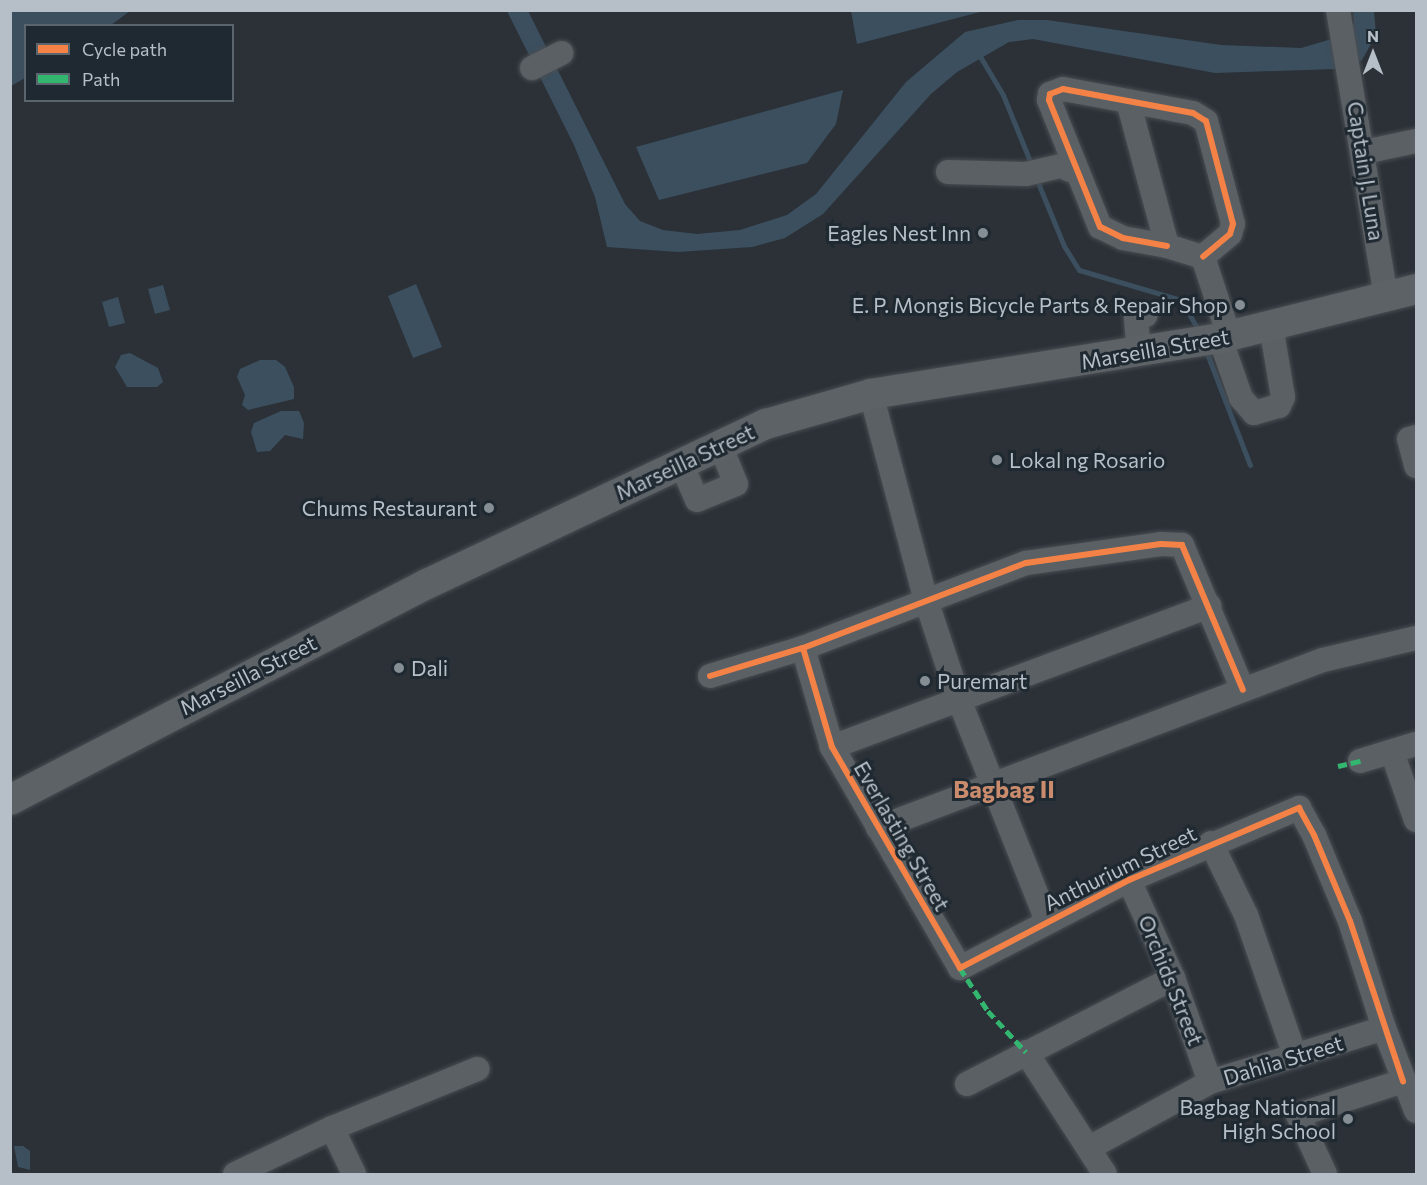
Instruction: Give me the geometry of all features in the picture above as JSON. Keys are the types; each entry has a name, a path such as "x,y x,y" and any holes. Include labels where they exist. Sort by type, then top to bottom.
{"main road":[{"name":"Marseilla Street","path":"10,800 427,584 766,424 871,394 1225,337 1416,289"}],"street":[{"name":"Captain J. Luna","path":"1340,22 1364,152 1386,296"},
{"path":"532,68 561,53"},
{"path":"1063,89 1193,113 1206,121 1233,224 1230,234 1203,257 1167,246 1123,238 1100,227 1049,100 1050,94 1063,89"},
{"path":"1128,101 1167,246"},
{"path":"1364,152 1416,141"},
{"path":"948,172 1026,174 1062,166 1070,170"},
{"path":"1203,257 1240,398 1254,412 1279,406 1283,397 1271,325"},
{"path":"1139,352 1136,318 1146,315"},
{"path":"871,394 926,600 958,697 1047,921"},
{"path":"1416,437 1409,439 1416,466"},
{"path":"681,463 697,500 736,484 720,445"},
{"path":"710,676 803,648 1026,564 1161,544 1182,545 1243,690"},
{"path":"832,747 958,697 1209,606"},
{"path":"878,828 992,783 1323,660 1416,638"},
{"name":"Everlasting Street","path":"803,648 832,747 960,968"},
{"path":"1360,761 1416,744"},
{"path":"1392,752 1416,820"},
{"name":"Anthurium Street","path":"960,968 1129,879 1299,808 1314,835 1350,921 1384,1028"},
{"path":"1211,843 1246,915 1295,1056"},
{"name":"Orchids Street","path":"1129,879 1173,978 1210,1082"},
{"path":"966,1084 1173,978"},
{"path":"1384,1028 1402,1081 1416,1111"},
{"name":"Dahlia Street","path":"1089,1148 1210,1082 1384,1028"},
{"path":"1026,1052 1105,1174"},
{"path":"235,1174 332,1128 477,1069"},
{"path":"1325,1174 1298,1114 1402,1081"},
{"path":"332,1128 354,1174"}],"water":[{"path":"11,10 130,10 112,24 24,24 24,79 11,86"},
{"path":"851,10 984,11 857,44"},
{"path":"1374,10 1376,35 1362,60 1335,69 1215,73 1033,39 1009,42 957,72 931,94 823,214 785,238 752,247 678,252 607,247 595,197 574,145 507,11 528,11 625,204 640,221 663,230 697,234 740,230 787,215 816,194 906,82 965,32 1018,20 1047,20 1221,45 1301,48 1342,36 1354,23 1353,11"},
{"path":"843,90 836,124 807,163 659,200 636,147"},
{"path":"416,284 442,347 413,358 388,296"},
{"path":"163,285 170,310 155,314 148,289"},
{"path":"118,297 125,323 109,327 102,302"},
{"path":"130,353 158,368 163,382 157,387 127,387 115,367 121,355"},
{"path":"260,360 276,360 285,367 294,387 294,399 248,410 242,405 245,395 237,377 240,369"},
{"path":"281,411 299,411 304,423 303,439 285,435 270,451 257,452 251,432 254,423"},
{"path":"14,1146 23,1146 30,1151 30,1170 18,1167"}],"waterway":[{"path":"978,53 1003,95 1032,166"},
{"path":"1036,178 1064,246 1079,270 1181,300 1196,326"},
{"path":"1206,351 1250,465"}],"marked path":[{"path":"1338,766 1360,761"},
{"path":"960,968 988,1011 1026,1052"}],"cycle path":[{"path":"1167,246 1123,238 1100,227 1049,100 1050,94 1063,89 1193,113 1206,121 1233,224 1230,234 1203,257"},
{"path":"710,676 803,648 1026,563 1161,544 1182,545 1243,690"},
{"path":"803,648 832,747 960,968 1129,880 1299,808 1314,835 1350,921 1403,1081"}],"place":[{"name":"Eagles Nest Inn","path":"983,233"},
{"name":"E. P. Mongis Bicycle Parts & Repair Shop","path":"1240,305"},
{"name":"Lokal ng Rosario","path":"997,460"},
{"name":"Chums Restaurant","path":"489,508"},
{"name":"Dali","path":"399,668"},
{"name":"Puremart","path":"925,681"},
{"name":"Bagbag National High School","path":"1348,1119"}],"district":[{"name":"Bagbag II","path":"1004,789"}]}
